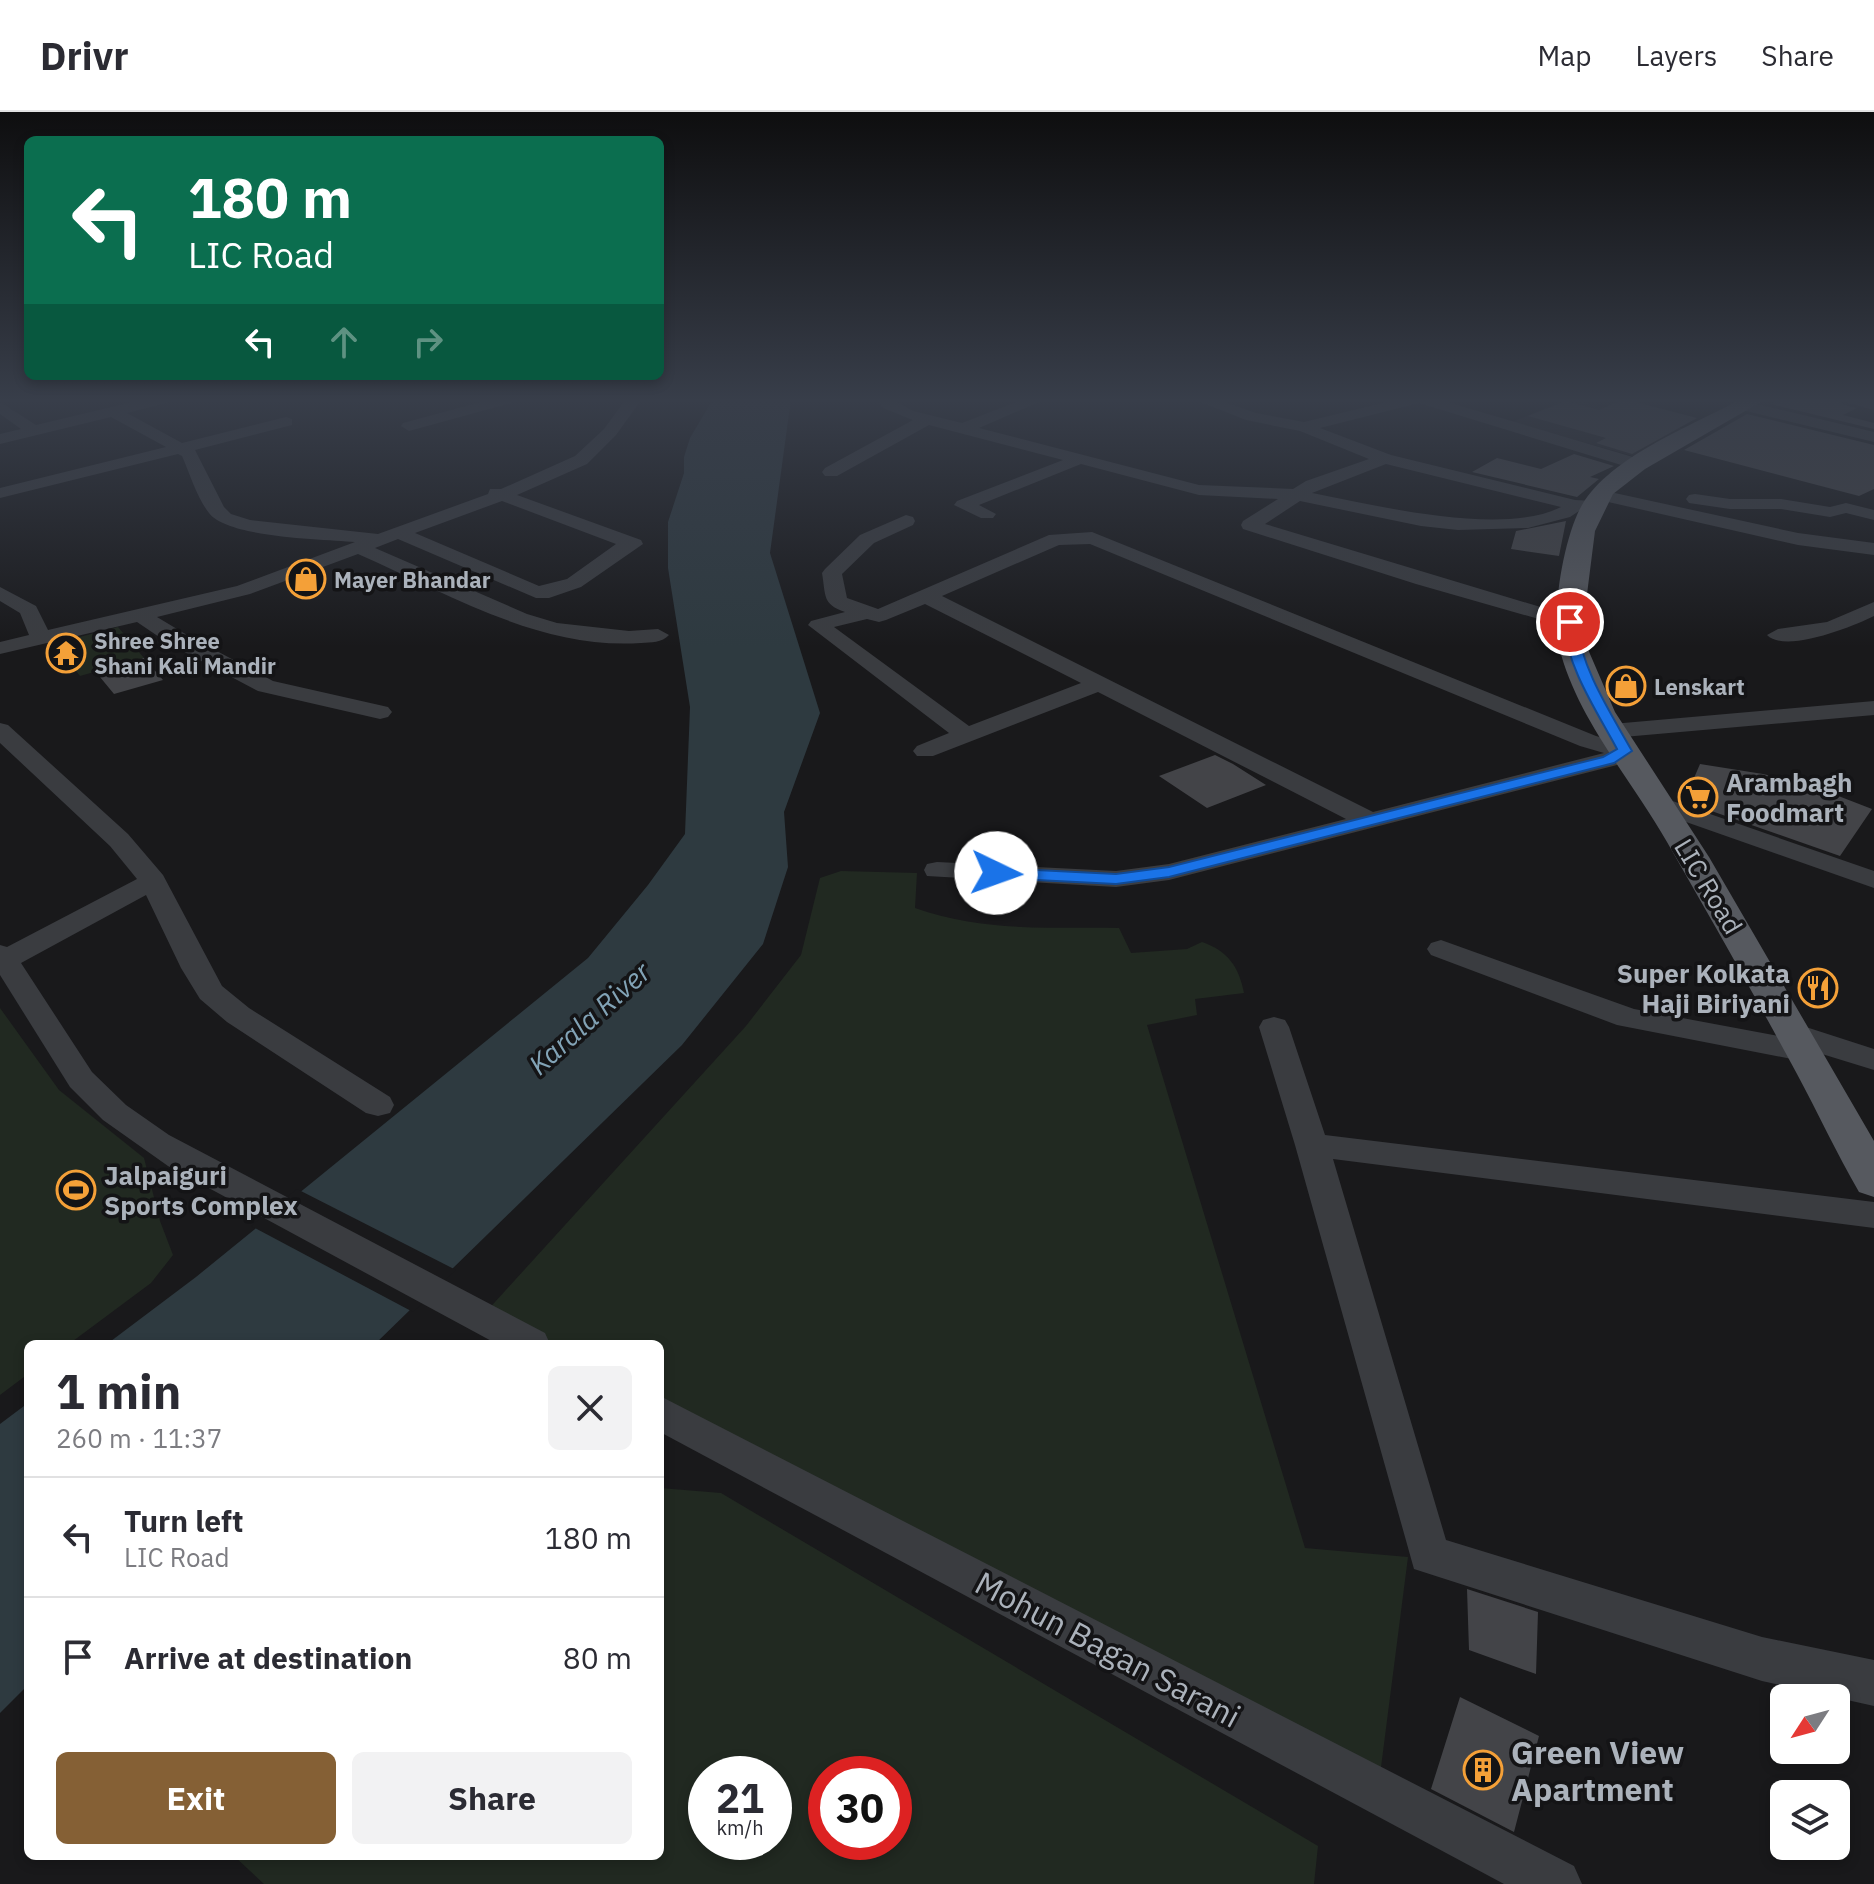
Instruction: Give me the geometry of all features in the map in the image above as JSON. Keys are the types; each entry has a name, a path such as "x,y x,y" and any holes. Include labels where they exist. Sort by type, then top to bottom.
{"main road":[{"name":"LIC Road","path":"1607,483 1581,531 1570,622 1573,647 1618,741 1661,805 1802,1044 1874,1181"}],"street":[{"path":"0,493 46,482"},
{"path":"203,482 216,510 225,518 249,525 367,544 520,618 554,629 629,637 658,635"},
{"path":"40,636 243,590 525,482"},
{"path":"0,646 241,588 399,533 529,482"},
{"path":"987,514 963,505 1022,482"},
{"path":"1165,482 1199,490 1298,495 1421,520 1458,524 1528,522 1564,513 1607,483"},
{"path":"1321,482 1250,525 1423,580 1570,622"},
{"path":"1595,482 1712,502 1772,503 1830,512 1846,508 1874,515"},
{"path":"1604,482 1798,539 1874,549"},
{"path":"399,533 536,592 545,593 565,588 632,543 499,494"},
{"path":"906,521 867,539 832,573 837,602 879,616 1056,539 1092,538 1588,741 1618,741 1874,708"},
{"path":"0,593 29,610 82,625"},
{"path":"926,596 1368,820"},
{"path":"1778,635 1832,628 1874,608"},
{"path":"29,610 40,636"},
{"path":"868,612 818,625 966,735"},
{"path":"141,615 179,640 266,686 380,712"},
{"path":"925,751 1101,683"},
{"path":"0,730 119,840 153,881 211,992 238,1015 378,1105"},
{"path":"937,870 1116,879 1232,858 1368,820 1486,793 1608,760 1618,741"},
{"path":"1661,805 1874,880"},
{"path":"153,881 5,969 73,1069 97,1097 127,1122 173,1152 523,1340"},
{"path":"1441,949 1628,1018 1802,1044 1874,1060"},
{"path":"1274,1027 1312,1145 1429,1555 1762,1659 1874,1683"},
{"path":"1312,1145 1874,1215"},
{"name":"Mohun Bagan Sarani","path":"664,1415 1556,1884"}],"shaded area":[{"path":"118,627 144,658 80,676 70,663 83,659 68,640"},
{"path":"841,871 917,873 915,908 940,916 1016,927 1119,928 1131,953 1187,949 1202,942 1219,950 1231,961 1244,993 1195,999 1197,1015 1147,1025 1305,1548 1408,1557 1380,1775 664,1405 664,1340 537,1340 485,1313 746,1026 801,955 820,878"},
{"name":"Jalpaiguri Sports Complex","path":"0,1008 59,1090 144,1158 160,1221 173,1255 151,1283 74,1340 24,1340 24,1377 0,1395"},
{"path":"664,1488 721,1493 1318,1846 1314,1884 264,1884 238,1860 664,1860"}],"water":[{"name":"Karala River","path":"681,482 780,482 770,553 820,713 784,812 788,867 763,944 682,1045 379,1340 112,1340 196,1277 588,958 685,834 690,707 668,568 668,522"},
{"path":"24,1406 24,1689 0,1713 0,1424"}],"pier":[{"path":"297,1189 456,1270 413,1312 251,1226"}],"building":[{"path":"1513,482 1596,482 1577,497"},
{"path":"1805,482 1874,482 1874,489 1859,496"},
{"path":"1566,521 1559,556 1511,549 1516,531"},
{"path":"144,658 163,680 114,694 95,671"},
{"path":"1215,755 1266,785 1207,808 1159,776"},
{"path":"1700,764 1810,785 1872,809 1840,856 1700,807 1701,804 1691,801 1694,793 1688,792"},
{"path":"1467,1589 1538,1612 1536,1674 1469,1650"},
{"name":"Green View Apartment","path":"1460,1697 1539,1736 1514,1832 1431,1789"}],"place":[{"name":"Mayer Bhandar","path":"306,579"},
{"name":"Shree Shree Shani Kali Mandir","path":"66,653"},
{"name":"Lenskart","path":"1626,686"},
{"name":"Arambagh Foodmart","path":"1698,797"},
{"name":"Super Kolkata Haji Biriyani","path":"1818,988"},
{"name":"Jalpaiguri Sports Complex","path":"76,1190"},
{"name":"Green View Apartment","path":"1483,1770"}],"route":[{"path":"996,873 1116,879 1169,872 1608,760 1625,751 1587,682 1573,647 1570,622"}]}
